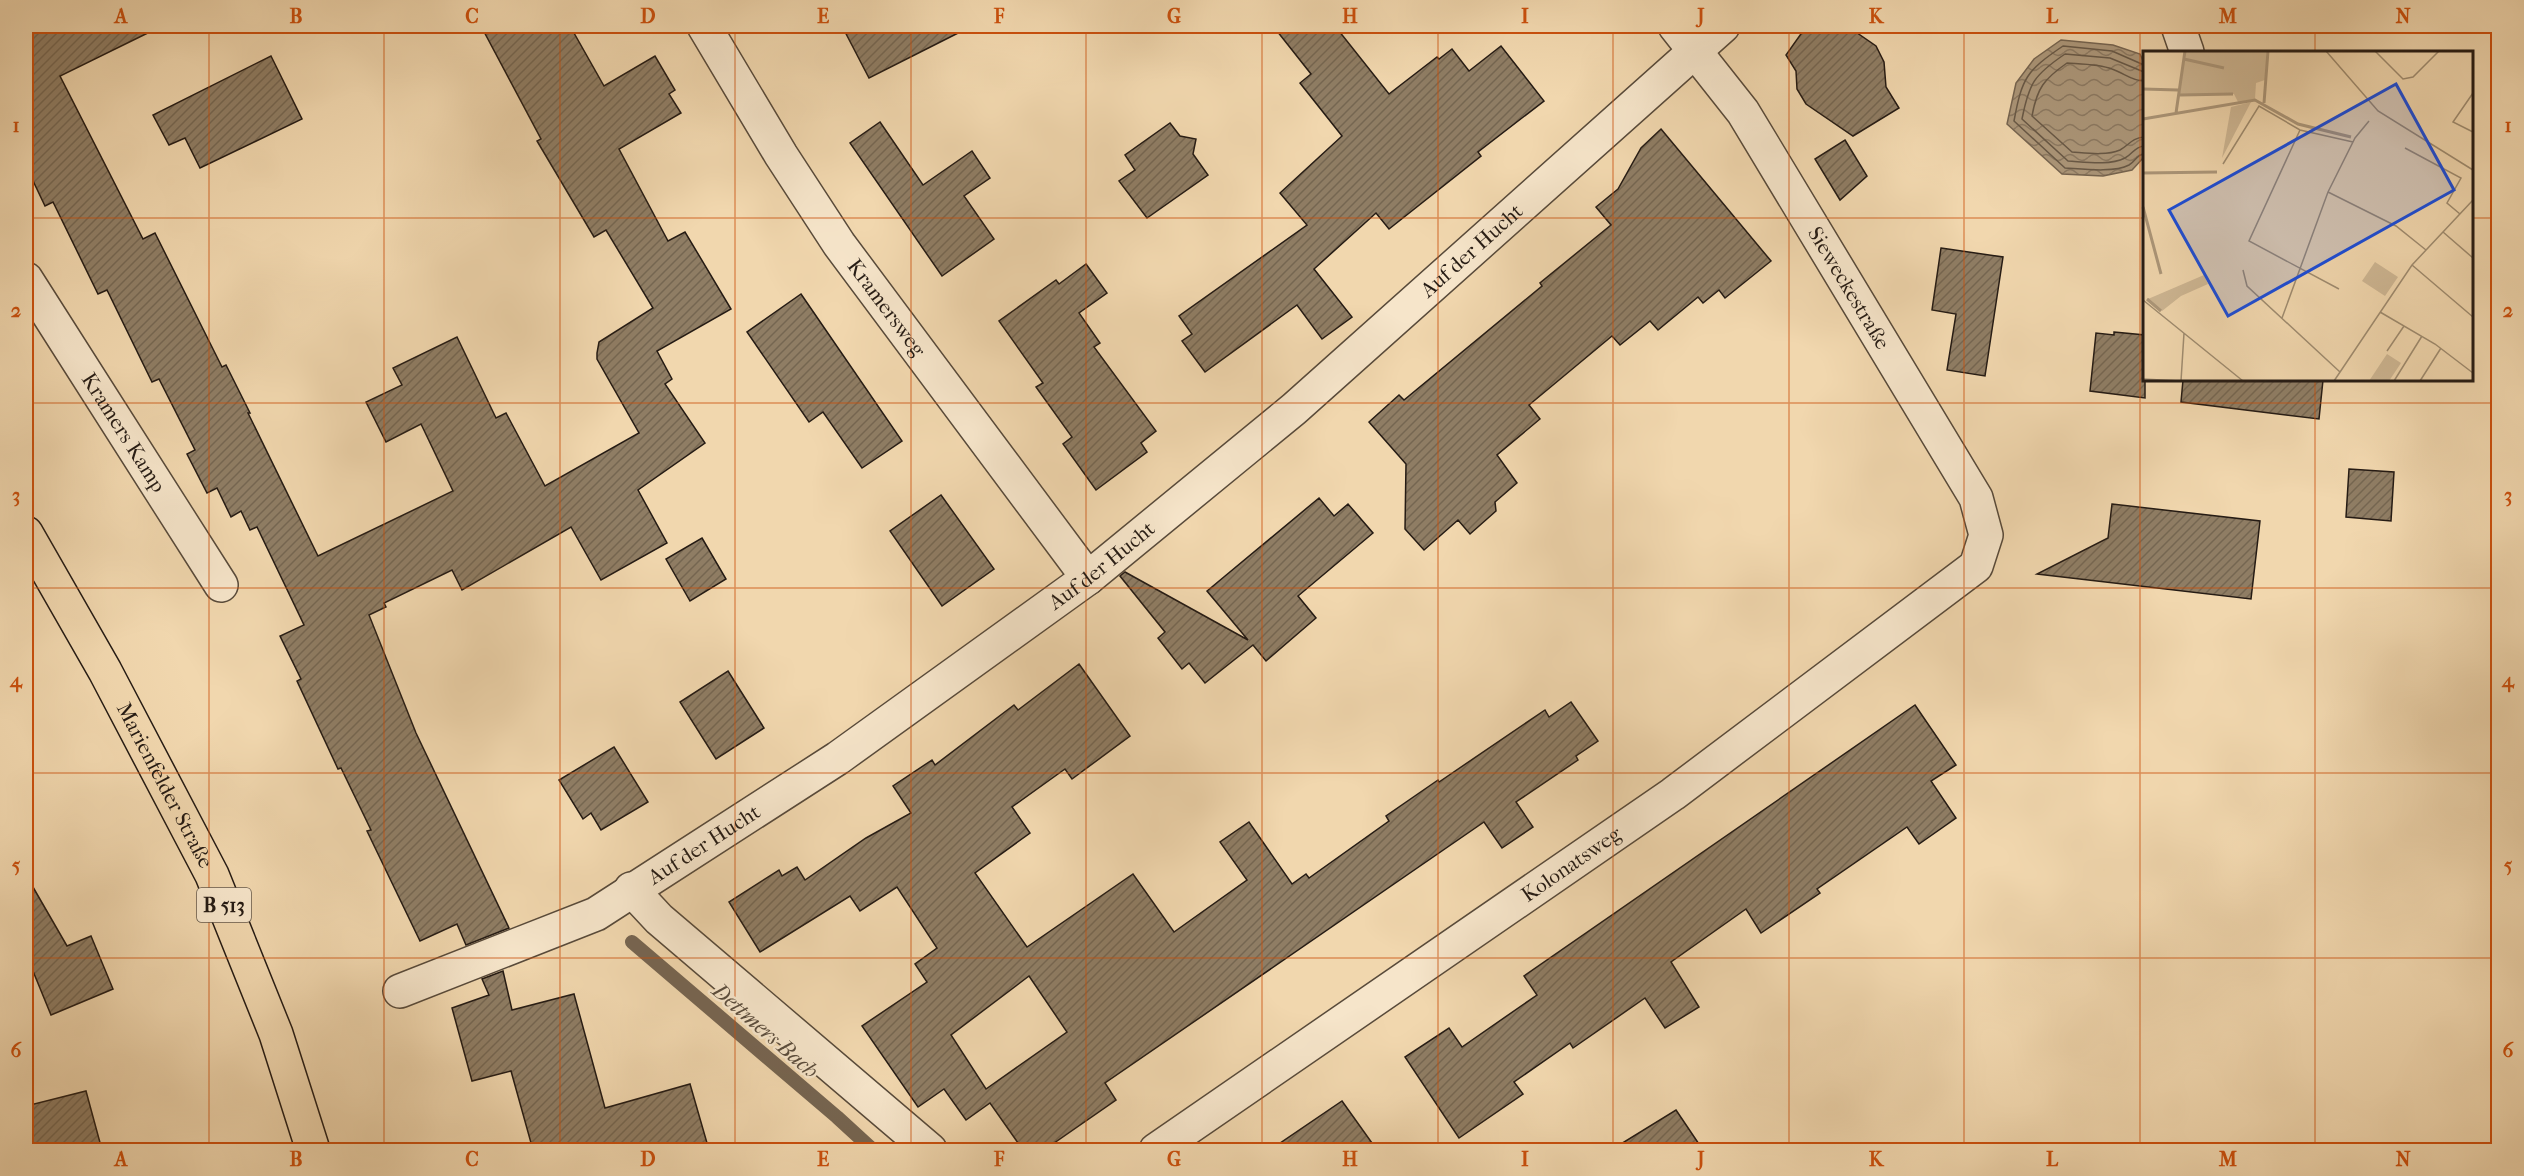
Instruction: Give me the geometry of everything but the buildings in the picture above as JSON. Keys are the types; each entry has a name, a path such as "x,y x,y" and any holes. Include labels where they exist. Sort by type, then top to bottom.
{"main road":[{"name":"Marienfelder Straße","path":"26,533 105,671 212,875 276,1034 313,1150"}],"street":[{"name":"Kramersweg","path":"704,26 781,155 839,244 1088,578"},
{"name":"Auf der Hucht","path":"400,991 596,914 838,758 1088,578 1294,409 1685,38 1723,26"},
{"path":"2178,26 2187,51"},
{"name":"Sieweckestraße","path":"1685,38 1743,112 1976,498 1986,535 1976,566"},
{"name":"Kramers Kamp","path":"26,279 221,585"},
{"name":"Kolonatsweg","path":"1156,1150 1673,794 1976,566"},
{"path":"632,889 659,919 930,1150"}],"water":[{"path":"2061,40 2113,45 2140,54 2143,61 2143,158 2132,170 2103,176 2062,174 2007,124 2016,83 2034,59"}],"waterway":[{"name":"Dettmers Bach","path":"632,942 873,1150"}]}
